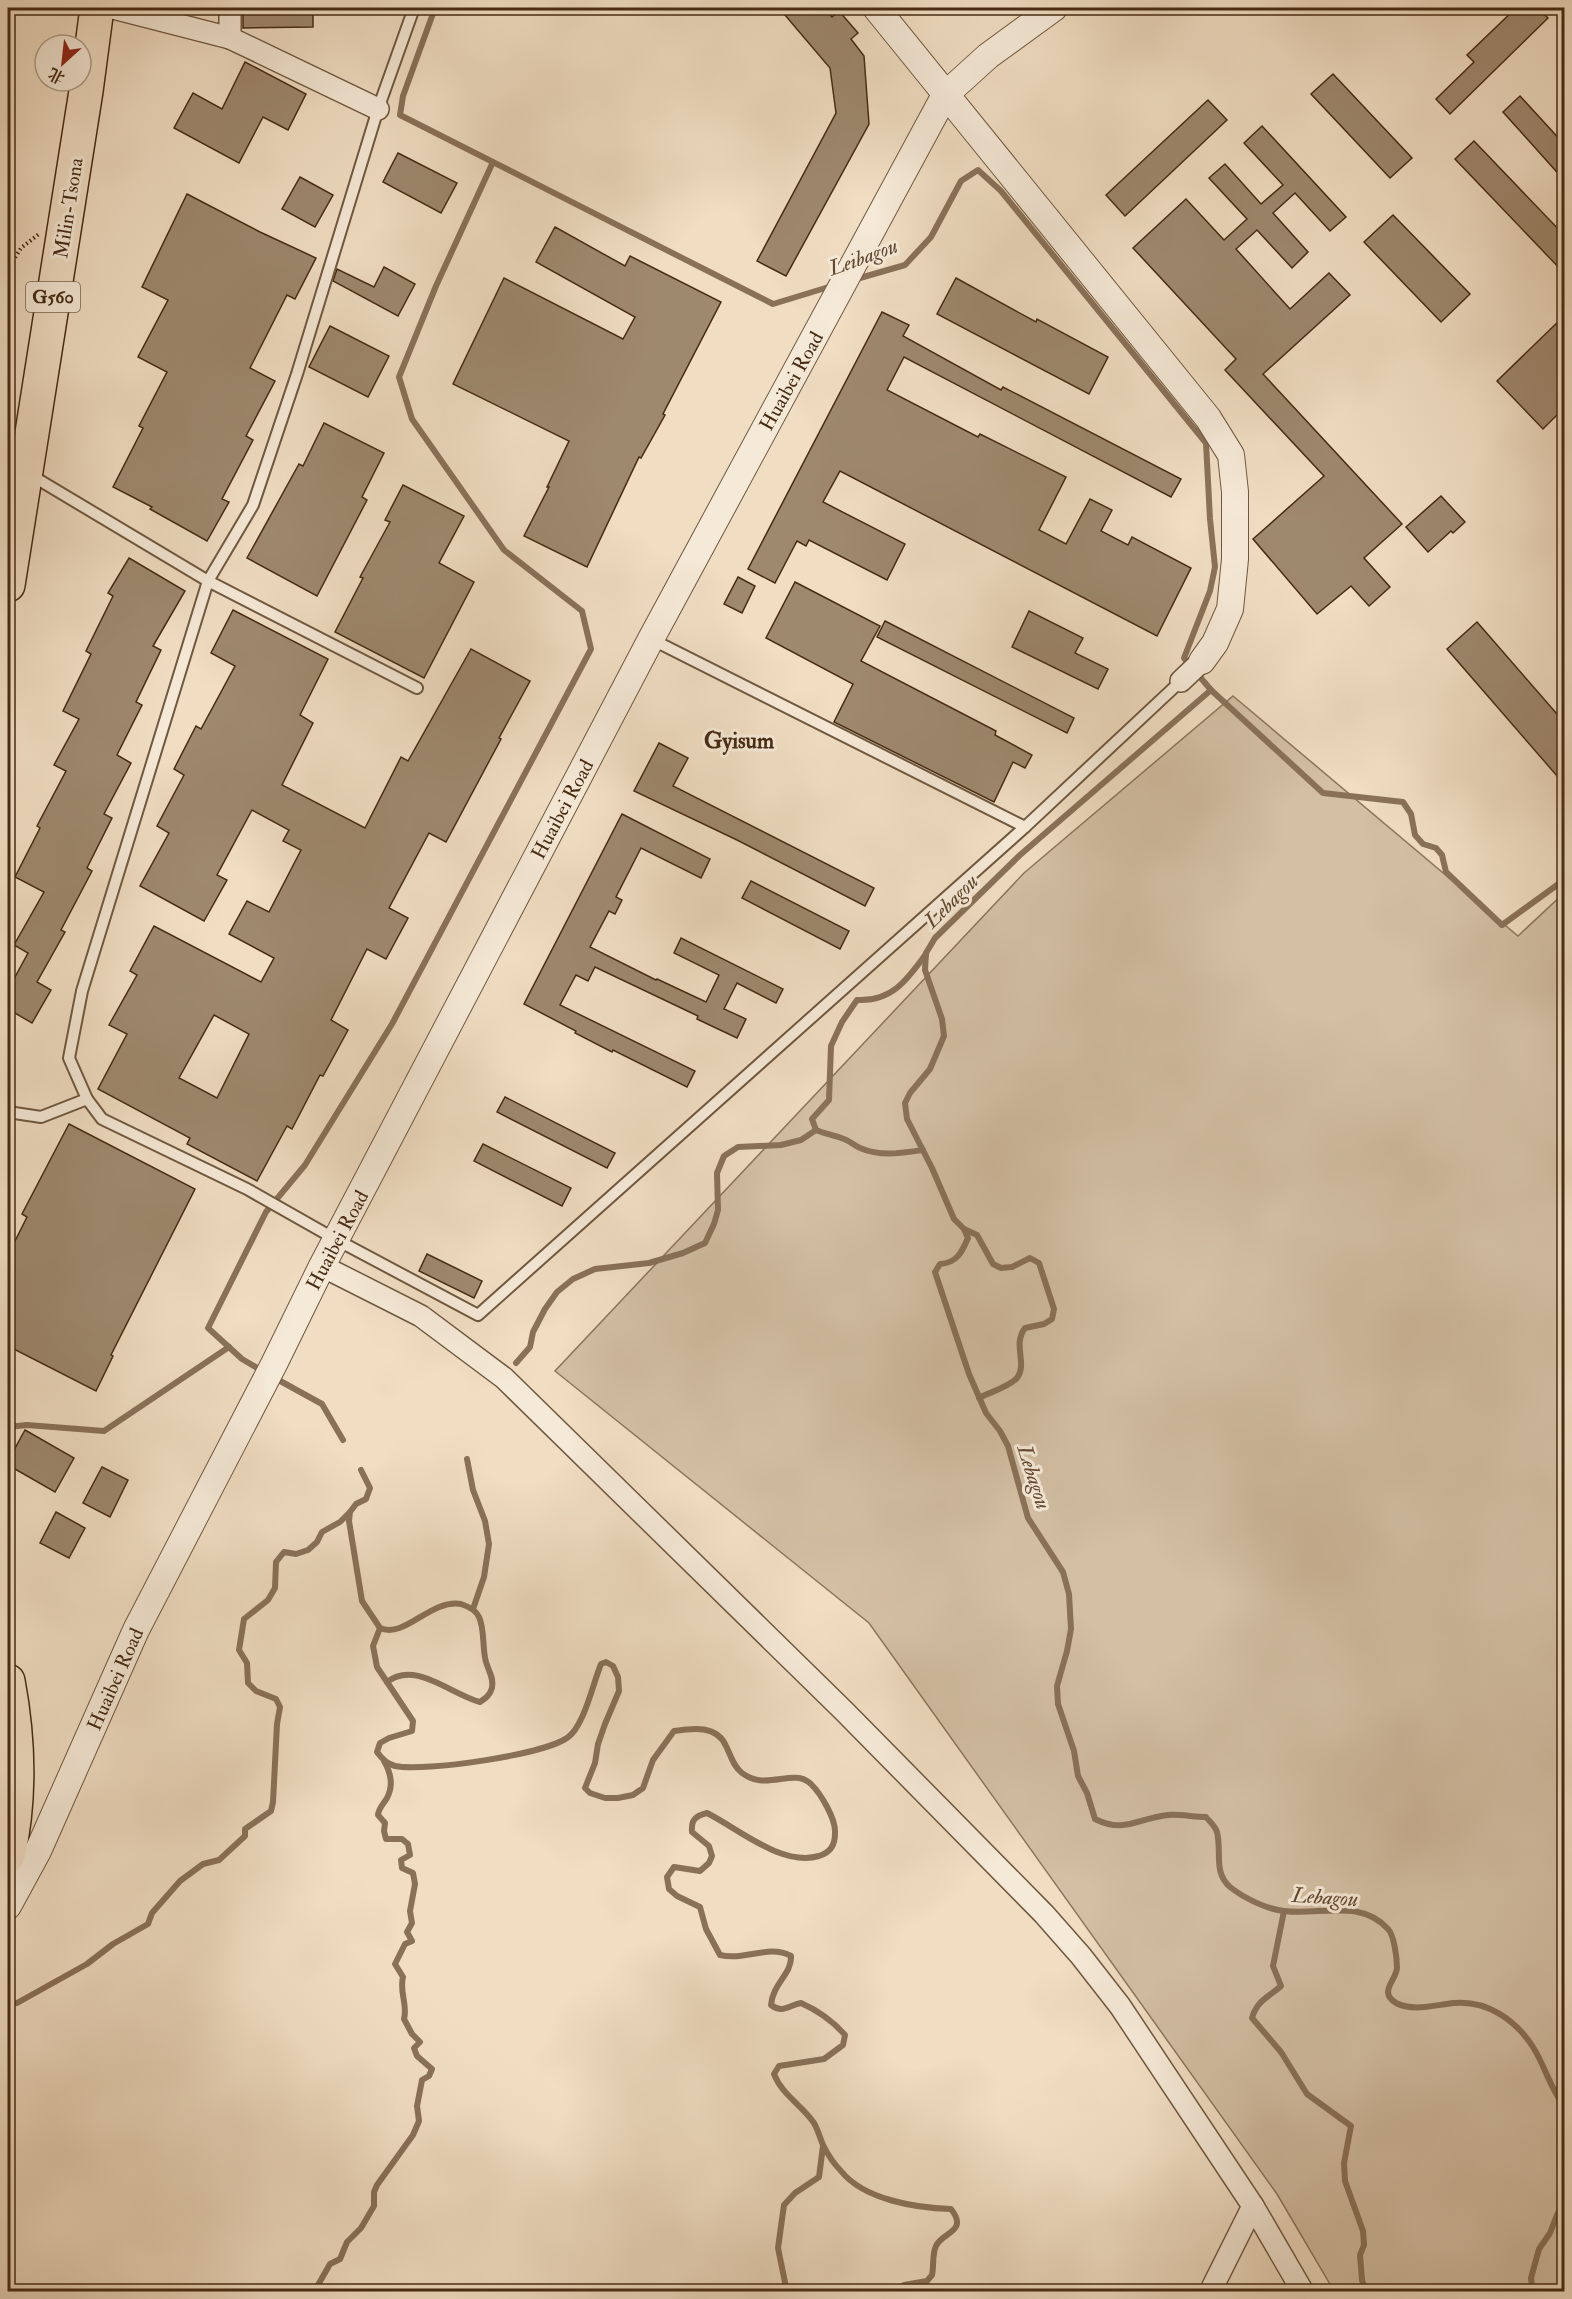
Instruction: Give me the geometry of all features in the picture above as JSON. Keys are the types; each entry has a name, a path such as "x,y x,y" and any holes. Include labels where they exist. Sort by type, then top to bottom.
{"highway":[{"name":"Milin-Tsona","path":"8,585 97,8"},
{"path":"8,1681 15,1718 18,1773 15,1823 8,1856"}],"street":[{"path":"113,8 230,38 378,110"},
{"path":"230,8 230,38"},
{"path":"876,8 1208,418 1231,455 1235,492 1235,558 1230,609 1215,643 1202,661 1181,681"},
{"path":"945,95 988,56 1054,8"},
{"name":"Huaibei Road","path":"8,1906 38,1851 136,1630 261,1390 322,1266 651,639 945,95"},
{"path":"322,1266 421,1316 504,1378 923,1790 1044,1914 1120,2006 1253,2206 1303,2292"},
{"path":"1210,2292 1253,2206"}],"lane":[{"path":"414,8 378,110 297,374 253,505 208,581 82,991 69,1058 87,1099 102,1119 247,1189 478,1315 1025,826 1181,681"},
{"path":"26,473 208,581 417,688"},
{"path":"651,639 1025,826"},
{"path":"8,1112 40,1117 87,1099"}],"path":[{"path":"8,269 21,248 33,237 46,231 64,231"}],"shaded area":[{"path":"1233,696 1518,936 1564,893 1564,2291 1334,2291 1277,2194 869,1623 555,1371 1024,873"}],"building":[{"path":"243,8 313,8 313,27 243,28"},
{"path":"779,8 824,8 832,17 839,11 858,33 851,39 864,56 869,124 786,276 757,261 836,113 830,68"},
{"path":"1516,8 1538,8 1548,18 1450,114 1436,99 1474,62 1467,55"},
{"path":"245,62 306,94 288,130 263,117 239,163 174,128 193,93 222,109"},
{"path":"1333,74 1412,158 1390,178 1311,94"},
{"path":"1520,96 1564,144 1564,180 1503,112"},
{"path":"1208,100 1227,120 1125,216 1106,195"},
{"path":"1262,126 1346,217 1330,231 1295,193 1273,213 1308,252 1292,268 1257,230 1236,249 1290,309 1329,273 1350,295 1263,374 1402,524 1364,558 1390,587 1369,606 1351,586 1317,614 1253,539 1324,476 1225,370 1236,359 1133,248 1186,199 1224,240 1247,219 1209,178 1225,164 1261,204 1283,185 1244,143"},
{"path":"1474,141 1564,235 1564,273 1455,159"},
{"path":"398,153 457,183 441,213 383,182"},
{"path":"300,177 333,195 315,227 282,209"},
{"path":"187,194 316,258 295,299 287,295 250,368 275,381 246,436 253,440 222,499 229,502 207,541 150,509 152,507 113,487 143,428 139,426 167,372 138,357 168,300 142,287"},
{"path":"1393,215 1470,294 1441,322 1364,242"},
{"path":"555,227 625,266 630,256 721,302 663,414 665,415 641,458 639,457 587,567 524,536 569,441 453,384 504,278 623,339 635,317 536,262"},
{"path":"384,267 415,284 398,316 333,281 337,269 374,287"},
{"path":"956,278 1036,322 1037,319 1108,357 1089,394 937,314"},
{"path":"882,312 909,325 903,336 1001,390 1003,387 1181,479 1171,497 904,357 887,390 978,437 980,434 1066,477 1039,530 1066,544 1090,499 1112,510 1101,531 1128,545 1132,537 1191,568 1157,636 840,471 823,502 905,544 887,580 809,540 806,546 797,541 775,583 748,569"},
{"path":"1564,316 1564,408 1543,429 1497,381"},
{"path":"330,326 389,356 368,397 309,367"},
{"path":"324,423 384,453 362,497 367,500 317,596 247,558 299,464 303,466"},
{"path":"403,485 464,516 439,563 474,582 424,678 335,632 363,578 360,577 390,522 385,520"},
{"path":"1441,496 1465,522 1453,533 1451,531 1428,552 1406,527"},
{"path":"129,558 185,591 153,646 161,650 136,702 142,705 117,755 131,763 104,814 112,818 87,868 92,871 61,930 65,932 37,982 51,990 32,1023 8,1009 8,990 28,953 14,945 44,892 15,877 40,828 37,826 66,771 54,765 79,719 63,711 91,654 86,651 113,596 108,593"},
{"path":"738,577 755,586 742,613 724,604"},
{"path":"795,582 880,626 861,661 996,731 995,735 1032,755 1025,768 1013,762 994,802 834,722 853,684 766,638"},
{"path":"233,610 328,659 300,715 313,723 282,785 365,828 401,757 408,761 471,649 530,681 446,842 429,833 389,908 408,918 386,959 367,949 331,1020 348,1030 323,1076 320,1075 292,1129 287,1126 257,1181 187,1144 190,1138 98,1089 127,1034 109,1025 137,975 130,971 154,926 261,982 274,958 229,934 247,901 269,912 301,850 283,841 289,830 252,810 217,875 227,880 204,921 140,886 169,833 157,826 184,775 174,769 196,726 201,729 235,666 211,653","holes":["214,1015 249,1034 217,1098 179,1078"]},
{"path":"1029,611 1083,638 1075,653 1108,669 1098,689 1012,647"},
{"path":"885,621 1074,718 1067,733 877,637"},
{"path":"1477,622 1564,722 1564,784 1447,649"},
{"path":"659,743 688,758 673,786 874,888 865,906 737,840 634,791"},
{"path":"622,814 710,859 701,878 641,848 616,897 622,900 615,914 609,911 590,947 706,1002 719,975 674,953 681,938 783,989 776,1003 737,983 724,1009 746,1019 737,1038 697,1019 698,1016 595,967 588,981 576,975 560,1005 695,1071 687,1087 613,1050 612,1052 524,1004"},
{"path":"751,881 849,931 840,949 742,898"},
{"path":"505,1097 615,1153 607,1168 497,1112"},
{"path":"69,1124 195,1189 111,1355 113,1356 96,1391 8,1346 8,1255 27,1217 22,1214"},
{"path":"483,1144 571,1188 562,1206 474,1161"},
{"path":"427,1254 482,1281 474,1298 419,1271"},
{"path":"25,1430 74,1458 55,1492 8,1465"},
{"path":"102,1467 128,1480 110,1517 83,1503"},
{"path":"56,1512 85,1528 69,1558 40,1543"}],"waterway":[{"name":"Leibagou","path":"435,8 403,96 400,115 773,304 832,286"},
{"path":"264,1372 242,1359 208,1328 266,1212 305,1165 392,1024 591,649 582,611 504,550 412,419 399,377 436,286 493,162"},
{"name":"Leibagou","path":"853,280 905,265 931,237 961,181 978,170 1001,191 1206,443 1215,567 1210,591 1184,658 1211,690 1323,793 1403,802 1411,814 1415,835 1423,844 1436,848 1442,855 1446,872 1502,925 1564,880"},
{"name":"Lebagou","path":"1211,690 1020,855 935,938 926,953 925,970 942,1019 944,1036 930,1069 910,1093 905,1103 907,1119 954,1219 964,1229 968,1238 958,1256 940,1264 935,1272 969,1374 986,1413 1008,1446 1028,1518 1063,1572 1069,1594 1071,1629 1057,1686 1058,1704 1074,1751 1078,1776 1087,1793 1095,1819 1123,1825 1168,1815 1206,1817 1217,1832 1222,1875 1230,1887 1242,1895 1277,1910 1352,1911 1377,1920 1388,1929 1395,1947 1397,1968 1388,1991 1391,1999 1410,2007 1466,2003 1499,2013 1518,2028 1533,2047 1564,2106"},
{"path":"923,1150 892,1153 868,1151 846,1140 816,1130 812,1119 829,1100 831,1046 842,1022 857,1000 869,1000 889,993 913,972 926,954"},
{"path":"1564,1026 1562,1031 1564,1048"},
{"path":"516,1363 530,1347 533,1332 545,1309 557,1292 573,1279 595,1269 649,1263 683,1253 705,1243 718,1210 717,1173 724,1156 738,1147 781,1145 801,1140 816,1130"},
{"path":"964,1229 977,1235 993,1264 1001,1268 1012,1267 1030,1258 1039,1263 1054,1309 1052,1319 1044,1324 1025,1328 1021,1334 1021,1366 1017,1378 1004,1387 979,1398"},
{"path":"8,1427 27,1425 104,1431 229,1347"},
{"path":"273,1377 322,1404 343,1440"},
{"path":"467,1459 473,1490 485,1521 489,1544 484,1577 473,1609"},
{"path":"361,1470 370,1488 366,1499 356,1504 350,1512 349,1521 362,1601 380,1628 373,1646 377,1667 413,1721 412,1731 380,1743 377,1752 387,1763 395,1766 431,1767 510,1756 554,1744 567,1738 573,1732 587,1704 601,1664 606,1662 613,1666 618,1677 619,1691 605,1724 598,1744 595,1763 585,1788 590,1793 605,1798 633,1795 643,1788 653,1760 674,1731 696,1729 717,1734 722,1739 736,1767 751,1778 761,1780 804,1779 819,1794 835,1827 833,1844 823,1854 805,1858 790,1856 761,1845 707,1813 695,1819 692,1832 709,1846 712,1856 709,1863 700,1871 674,1867 667,1877 669,1889 677,1896 700,1907 706,1929 720,1955 738,1956 774,1952 791,1956 789,1968 772,1997 771,2005 783,2009 801,2003 825,2016 845,2035 843,2045 824,2059 779,2066 774,2074 782,2088 814,2123 825,2148 838,2168 851,2181 877,2196 923,2207 951,2209 956,2217 956,2227 936,2246 932,2275 927,2281 904,2285 902,2292"},
{"path":"17,2003 87,1964 113,1944 148,1924 152,1913 180,1881 203,1864 219,1860 245,1836 245,1829 271,1811 280,1707 276,1699 256,1691 248,1683 247,1663 239,1650 244,1619 268,1600 275,1588 276,1562 284,1552 296,1554 308,1550 317,1542 322,1532 340,1522 349,1513"},
{"path":"380,1628 389,1630 399,1628 428,1612 450,1604 469,1607 474,1610 481,1622 485,1657 492,1678 491,1690 480,1702 421,1677 398,1676 387,1682"},
{"path":"314,2292 330,2264 340,2259 347,2242 361,2228 374,2206 374,2192 377,2185 413,2135 419,2121 417,2106 422,2080 429,2076 432,2069 417,2056 414,2048 420,2042 412,2034 404,2019 403,1977 395,1964 405,1944 412,1941 407,1932 412,1923 410,1911 415,1884 413,1873 402,1868 401,1860 410,1855 408,1844 402,1839 386,1839 385,1823 378,1815 391,1784 384,1761"},
{"path":"1284,1911 1273,1966 1281,1986 1260,2003 1252,2018 1281,2052 1307,2094 1351,2126 1344,2163 1345,2181 1363,2231 1364,2245 1360,2255 1362,2280 1366,2292"},
{"path":"787,2292 778,2248 784,2205 795,2193 819,2177 823,2146"},
{"name":"Lebagou","path":"1533,2292 1531,2278 1539,2249 1550,2233 1564,2202"}],"district":[{"name":"Gyisum","path":"739,740"}]}
